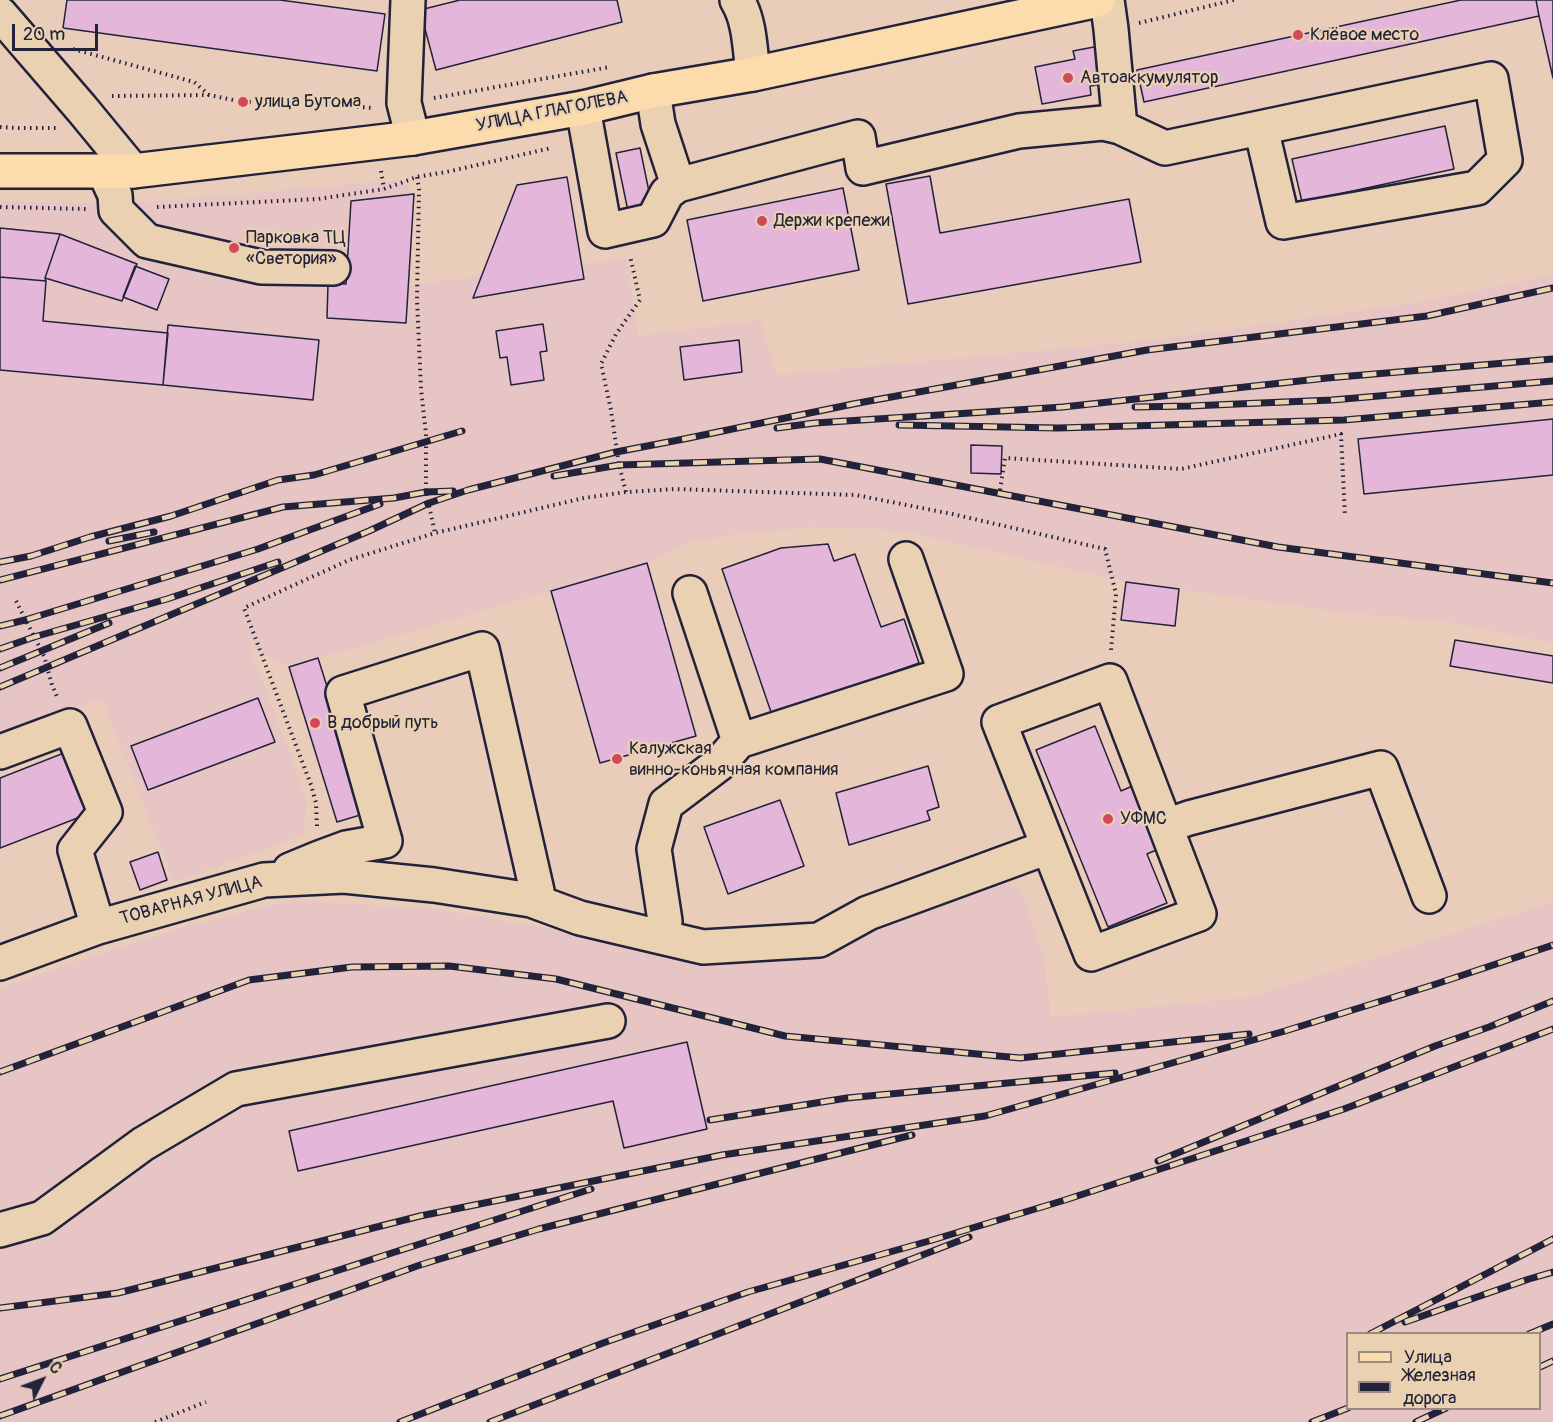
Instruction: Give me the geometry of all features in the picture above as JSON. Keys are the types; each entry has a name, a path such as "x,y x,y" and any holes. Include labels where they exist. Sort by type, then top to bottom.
{"main road":[{"name":"УЛИЦА ГЛАГОЛЕВА","path":"0,171 119,171 413,138 583,108 653,91 753,74 1092,1"}],"street":[{"path":"16,0 0,14 82,109 119,171 115,195 116,210 147,241 261,267 333,268"},
{"path":"408,0 404,103 413,138"},
{"path":"737,0 741,7 750,43 753,74"},
{"path":"1092,1 1111,29 1120,126"},
{"path":"583,108 605,231 653,220 667,193 678,185 858,137 863,168 1019,131 1103,123 1120,126 1165,148 1491,79 1506,160 1477,188 1283,222 1261,128"},
{"path":"653,91 658,124 678,185"},
{"path":"664,937 665,921 654,849 666,804 719,764 739,741 946,674 906,559"},
{"path":"690,593 739,741"},
{"path":"264,880 346,848 385,841 343,693 482,649 537,891 531,900"},
{"path":"1110,681 1166,826 1199,914 1091,954 999,722 1110,681"},
{"path":"0,752 70,726 105,812 75,850 98,927"},
{"path":"1166,826 1381,768 1429,896"},
{"name":"ТОВАРНАЯ УЛИЦА","path":"0,963 98,927 264,880 344,876 434,885 531,900 580,918 703,947 819,940 868,913 1048,847"},
{"path":"0,1230 42,1218 143,1143 236,1089 608,1021"}],"path":[{"path":"63,47 194,82 209,95"},
{"path":"110,96 209,95 243,102 290,101 370,108 612,67"},
{"path":"0,207 116,210 318,199 384,189 417,177 552,147"},
{"path":"417,177 419,189 417,298 421,389 426,434 426,492 435,533"},
{"path":"621,227 625,235 640,300 616,334 601,364 626,492"},
{"path":"1000,490 1005,458 1181,469 1341,434 1345,516"},
{"path":"319,858 316,804 311,785 244,608 349,560 435,533 584,498 674,489 856,495 962,516 1105,549 1116,594 1110,681"},
{"path":"16,601 44,656 52,685 70,726"},
{"path":"155,1422 206,1402"}],"shaded area":[{"path":"403,180 414,194 409,285 627,259 638,336 760,320 777,375 1146,341 1421,302 1553,275 1553,643 1447,622 1341,612 1126,582 925,536 879,529 810,527 732,535 687,543 647,563 289,667 249,645 307,800 303,835 174,882 102,699 0,732 0,201 125,204"},
{"path":"1000,882 1021,888 1043,954 1051,1017 1251,997 1553,902 1553,1422 0,1422 0,988 190,925 292,900 436,909 718,958 776,961 827,958 866,931"}],"building":[{"path":"67,0 280,0 385,14 377,71 63,28"},
{"path":"460,0 617,0 622,22 436,70 420,10"},
{"path":"1461,0 1536,0 1539,16 1144,102 1137,70"},
{"path":"1536,0 1553,0 1553,78 1539,16"},
{"path":"1099,46 1106,84 1090,86 1091,95 1042,104 1035,67 1075,59 1073,51"},
{"path":"1445,126 1454,169 1302,202 1292,159"},
{"path":"640,148 653,211 629,216 616,153"},
{"path":"930,176 940,233 1129,199 1141,262 908,304 886,184"},
{"path":"567,177 584,279 473,298 517,185"},
{"path":"843,188 859,270 703,301 687,220"},
{"path":"414,194 406,323 327,318 328,283 346,284 351,201"},
{"path":"0,228 60,234 45,278 46,281 0,277"},
{"path":"60,234 137,264 122,301 45,278"},
{"path":"135,266 169,279 157,310 123,297"},
{"path":"0,277 46,281 43,321 168,333 163,385 0,370"},
{"path":"543,324 547,351 540,352 544,380 511,385 507,357 500,358 496,331"},
{"path":"168,325 319,340 313,400 163,385"},
{"path":"739,340 742,372 684,380 680,347"},
{"path":"1553,419 1553,475 1364,494 1358,439"},
{"path":"971,445 1002,446 1001,474 971,473"},
{"path":"828,544 834,561 855,554 881,627 904,619 919,663 772,715 722,569 781,548"},
{"path":"647,563 696,736 600,763 551,591"},
{"path":"1126,582 1179,589 1175,626 1121,620"},
{"path":"1455,640 1553,656 1553,683 1450,666"},
{"path":"318,658 367,813 337,822 289,667"},
{"path":"258,698 275,742 148,790 131,746"},
{"name":"УФМС","path":"1095,726 1121,791 1137,784 1163,847 1147,854 1167,903 1108,927 1036,750"},
{"path":"69,751 93,812 0,848 0,778"},
{"path":"928,766 939,807 927,811 930,820 849,845 836,793"},
{"path":"780,800 804,866 728,894 704,827"},
{"path":"158,852 167,880 140,890 130,862"},
{"path":"687,1042 707,1129 624,1148 613,1101 298,1171 289,1131"}],"railway":[{"path":"0,687 369,531 429,503 468,490 616,452 853,404 1147,350 1427,316 1553,288"},
{"path":"777,428 815,423 1063,407 1327,378 1553,359"},
{"path":"1135,407 1332,400 1553,381"},
{"path":"899,425 1058,428 1344,420 1553,402"},
{"path":"0,562 31,556 90,537 171,516 278,480 314,475 462,431"},
{"path":"554,476 619,465 820,459 1278,547 1553,583"},
{"path":"0,580 283,507 453,491"},
{"path":"0,626 258,549 380,504"},
{"path":"109,541 154,532"},
{"path":"0,649 167,599 278,562"},
{"path":"0,668 109,623"},
{"path":"0,1308 118,1293 420,1216 722,1155 985,1116 1285,1031 1553,945"},
{"path":"0,1072 249,980 352,967 449,966 556,979 785,1036 1020,1058 1249,1034"},
{"path":"1158,1161 1435,1046 1553,1001"},
{"path":"400,1422 603,1343 748,1292 1065,1200 1344,1109 1553,1029"},
{"path":"710,1120 847,1098 1115,1073"},
{"path":"0,1416 420,1265 539,1229 912,1135"},
{"path":"0,1379 591,1189"},
{"path":"490,1422 969,1237"},
{"path":"1374,1332 1553,1239"},
{"path":"1405,1322 1553,1272"},
{"path":"1534,1332 1553,1324"},
{"path":"1541,1367 1553,1361"},
{"path":"1312,1422 1346,1409"},
{"path":"1416,1422 1442,1410"}],"place":[{"name":"Клёвое место","path":"1298,35"},
{"name":"Автоаккумулятор","path":"1068,78"},
{"name":"улица Бутома","path":"243,102"},
{"name":"Держи крепежи","path":"762,221"},
{"name":"Парковка ТЦ «Светория»","path":"234,248"},
{"name":"В добрый путь","path":"315,723"},
{"name":"Калужская винно-коньячная компания","path":"617,759"},
{"name":"УФМС","path":"1108,819"}]}
